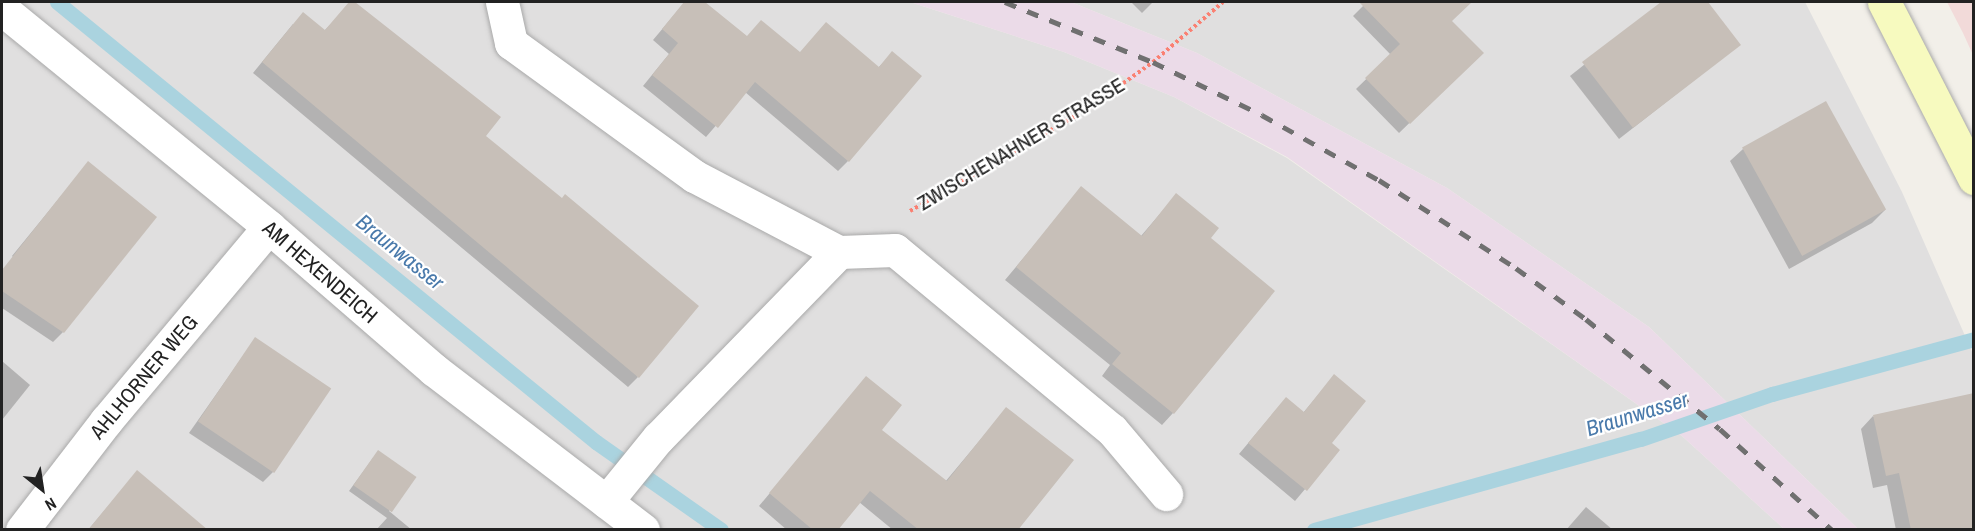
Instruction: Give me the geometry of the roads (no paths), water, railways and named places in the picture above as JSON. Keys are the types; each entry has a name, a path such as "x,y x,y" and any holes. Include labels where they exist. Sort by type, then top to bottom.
{"main road":[{"path":"1884,2 1974,178"}],"street":[{"path":"502,2 511,43 694,176 839,252 895,250 1112,430 1166,494"},
{"name":"AM HEXENDEICH","path":"2,9 269,227 434,370 643,530"},
{"name":"AHLHORNER WEG","path":"22,530 106,421 269,227"},
{"path":"606,502 658,438 839,252"}],"waterway":[{"name":"Braunwasser","path":"57,2 596,442 721,530"},
{"name":"Braunwasser","path":"1314,530 1641,439 1772,394 1974,339"}],"railway":[{"path":"1005,2 1153,62 1262,115 1379,180 1516,268 1586,319 1720,429 1832,530"}]}
